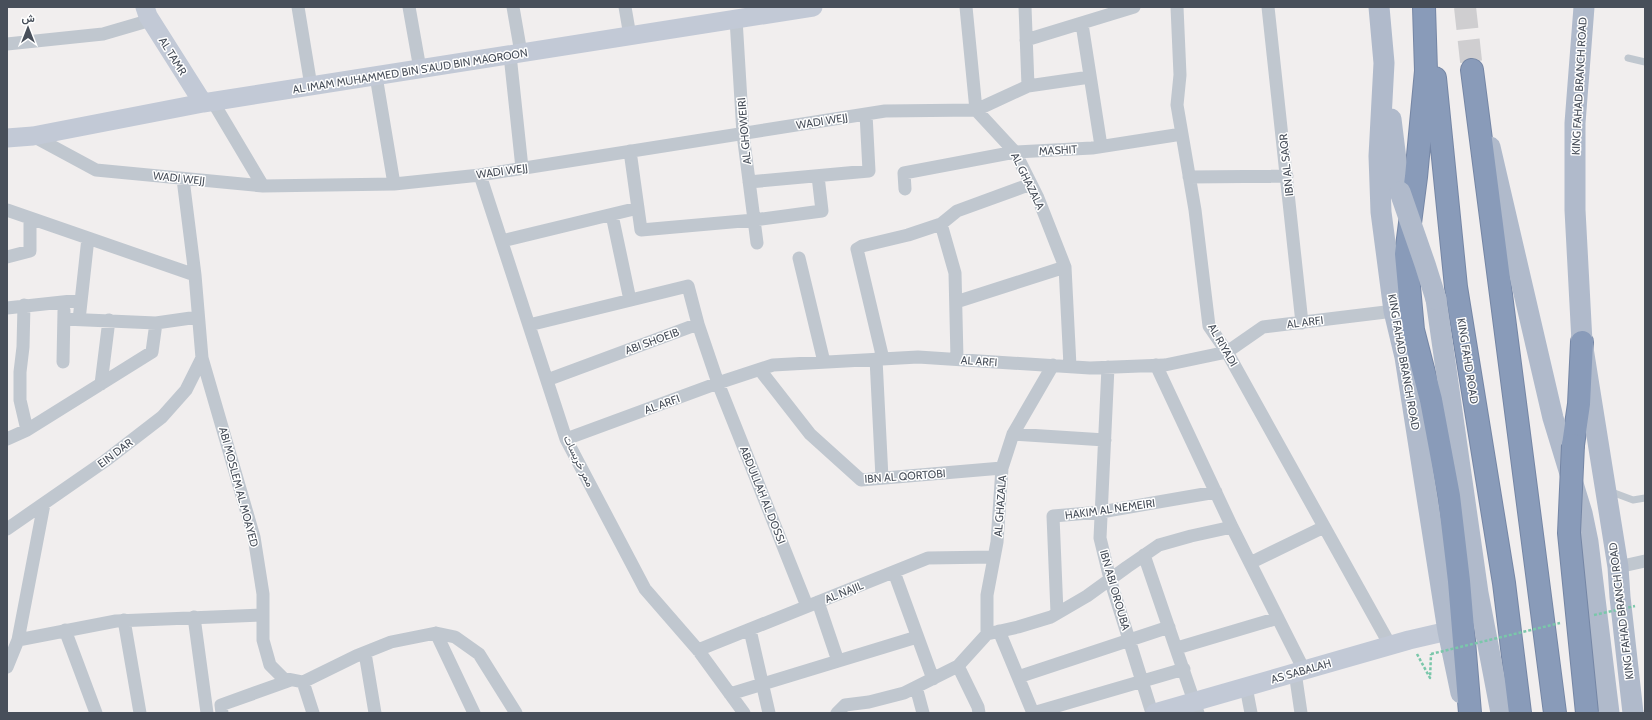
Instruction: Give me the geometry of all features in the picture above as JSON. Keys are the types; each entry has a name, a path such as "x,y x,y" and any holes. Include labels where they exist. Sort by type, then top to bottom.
{"highway":[{"path":"1424,7 1426,71 1416,178 1406,254 1413,330 1431,400 1448,496 1459,581 1470,713"},
{"name":"KING FAHD ROAD","path":"1428,7 1456,287 1504,583 1520,713"},
{"path":"1472,70 1555,713"},
{"path":"1582,342 1579,404 1573,445 1569,533 1587,713"}],"main road":[{"name":"KING FAHAD BRANCH ROAD","path":"1379,7 1384,63 1379,156 1381,198 1394,311 1405,357 1448,631 1465,713"},
{"name":"KING FAHAD BRANCH ROAD","path":"1584,7 1575,122 1575,210 1582,342 1618,567 1633,713"},
{"path":"1384,63 1400,192 1426,264 1436,299 1478,593 1501,713"},
{"path":"1472,70 1553,418 1582,513 1588,542 1609,713"}],"street":[{"path":"298,7 311,86"},
{"path":"409,7 420,69"},
{"path":"513,7 522,168"},
{"path":"625,7 630,36"},
{"name":"AL IMAM MUHAMMED BIN S'AUD BIN MAQROON","path":"7,138 33,136 208,103 630,36 746,14 813,7"},
{"path":"966,7 976,110 1028,86 1090,77"},
{"path":"1025,7 1028,86"},
{"path":"1026,40 1134,7"},
{"name":"AL RIYADI","path":"1177,7 1180,75 1177,105 1189,177 1209,326 1227,352 1390,645"},
{"name":"IBN AL SAQR","path":"1268,7 1302,323"},
{"path":"7,44 103,34 148,14"},
{"name":"AL TAMR","path":"148,14 208,103"},
{"name":"AL GHOWEIRI","path":"746,14 743,134 757,243"},
{"path":"1082,24 1101,146"},
{"path":"376,76 394,184"},
{"path":"208,103 263,186"},
{"name":"WADI WEJJ","path":"33,136 96,170 263,186 394,184 522,168 884,111 976,110"},
{"name":"AL GHAZALA","path":"976,110 1015,152 1038,198 1066,267 1070,366"},
{"path":"749,182 869,171 866,114"},
{"name":"MASHIT","path":"905,189 904,173 1015,152 1101,146 1182,134"},
{"path":"630,151 641,230 754,220 822,211 818,176"},
{"name":"ممر خريسات","path":"480,174 566,439 645,589 698,650 744,713"},
{"path":"1189,177 1287,176"},
{"name":"ABI MOSLEM AL MOAYED","path":"183,179 195,275 202,358 254,537 262,594 263,640 270,665 283,678 304,682"},
{"path":"882,478 880,359 857,249 862,246 908,235 941,224 957,212 1031,184"},
{"path":"502,241 638,208"},
{"path":"7,210 195,275"},
{"path":"612,215 630,300"},
{"path":"7,256 30,251 30,218"},
{"path":"941,224 955,273 957,359"},
{"path":"79,320 88,238"},
{"path":"799,258 824,362"},
{"path":"956,302 1066,267"},
{"path":"529,324 688,286 698,324 718,383"},
{"path":"7,308 81,300"},
{"path":"64,301 64,362"},
{"path":"24,305 20,400 27,430"},
{"name":"AL ARFI","path":"566,439 718,383 773,365 918,357 1053,366 1108,367 1165,365 1227,352 1263,327 1394,311"},
{"path":"64,319 156,323 198,317"},
{"path":"101,384 108,320"},
{"path":"7,439 27,430 152,352 156,323"},
{"name":"ABI SHOEIB","path":"547,380 698,324"},
{"name":"EIN DAR","path":"7,529 105,461 162,417 186,390 202,358"},
{"path":"1156,365 1232,527 1278,618 1299,671 1301,713"},
{"name":"AL GHAZALA","path":"1033,713 1018,677 993,632 987,595 997,542 1002,468 1013,434 1053,366"},
{"name":"IBN ABI OROUBA","path":"1108,367 1100,538 1110,579 1152,713"},
{"name":"IBN AL QORTOBI","path":"760,370 810,434 861,480 1002,468"},
{"name":"ABDULLAH AL DOSSI","path":"718,383 838,661"},
{"path":"1013,434 1105,440"},
{"name":"HAKIM AL NEMEIRI","path":"1057,613 1053,516 1102,512 1216,492"},
{"path":"7,667 18,640 44,504"},
{"path":"837,713 845,705 871,707 904,693 958,666 993,632 1051,617 1087,596 1159,545 1232,527"},
{"path":"1250,563 1324,527"},
{"path":"1144,555 1197,707"},
{"name":"AL NAJIL","path":"698,650 928,558 994,557"},
{"path":"1618,567 1645,561"},
{"path":"894,572 933,679"},
{"path":"18,640 124,620 263,614"},
{"path":"194,617 207,713"},
{"path":"1177,648 1278,618"},
{"path":"124,620 140,713"},
{"path":"1018,677 1169,627"},
{"path":"65,630 96,713"},
{"path":"750,630 769,713"},
{"name":"AS SABALAH","path":"1155,713 1197,707 1246,687 1390,645 1448,631"},
{"path":"436,634 474,713"},
{"path":"313,713 304,682 391,642 436,634 455,637 480,654 516,713"},
{"path":"730,694 917,637"},
{"path":"365,653 375,713"},
{"path":"958,666 979,713"},
{"path":"1033,713 1184,669"},
{"path":"221,709 290,680"},
{"path":"916,687 923,713"},
{"path":"1246,687 1250,713"}],"lane":[{"path":"1628,58 1645,62"},
{"path":"1605,489 1633,500 1645,498"}],"path":[{"path":"1590,616 1635,606"},
{"path":"1409,640 1430,678 1431,654 1567,622"}],"tunnel":[{"path":"1465,7 1472,70"}]}
